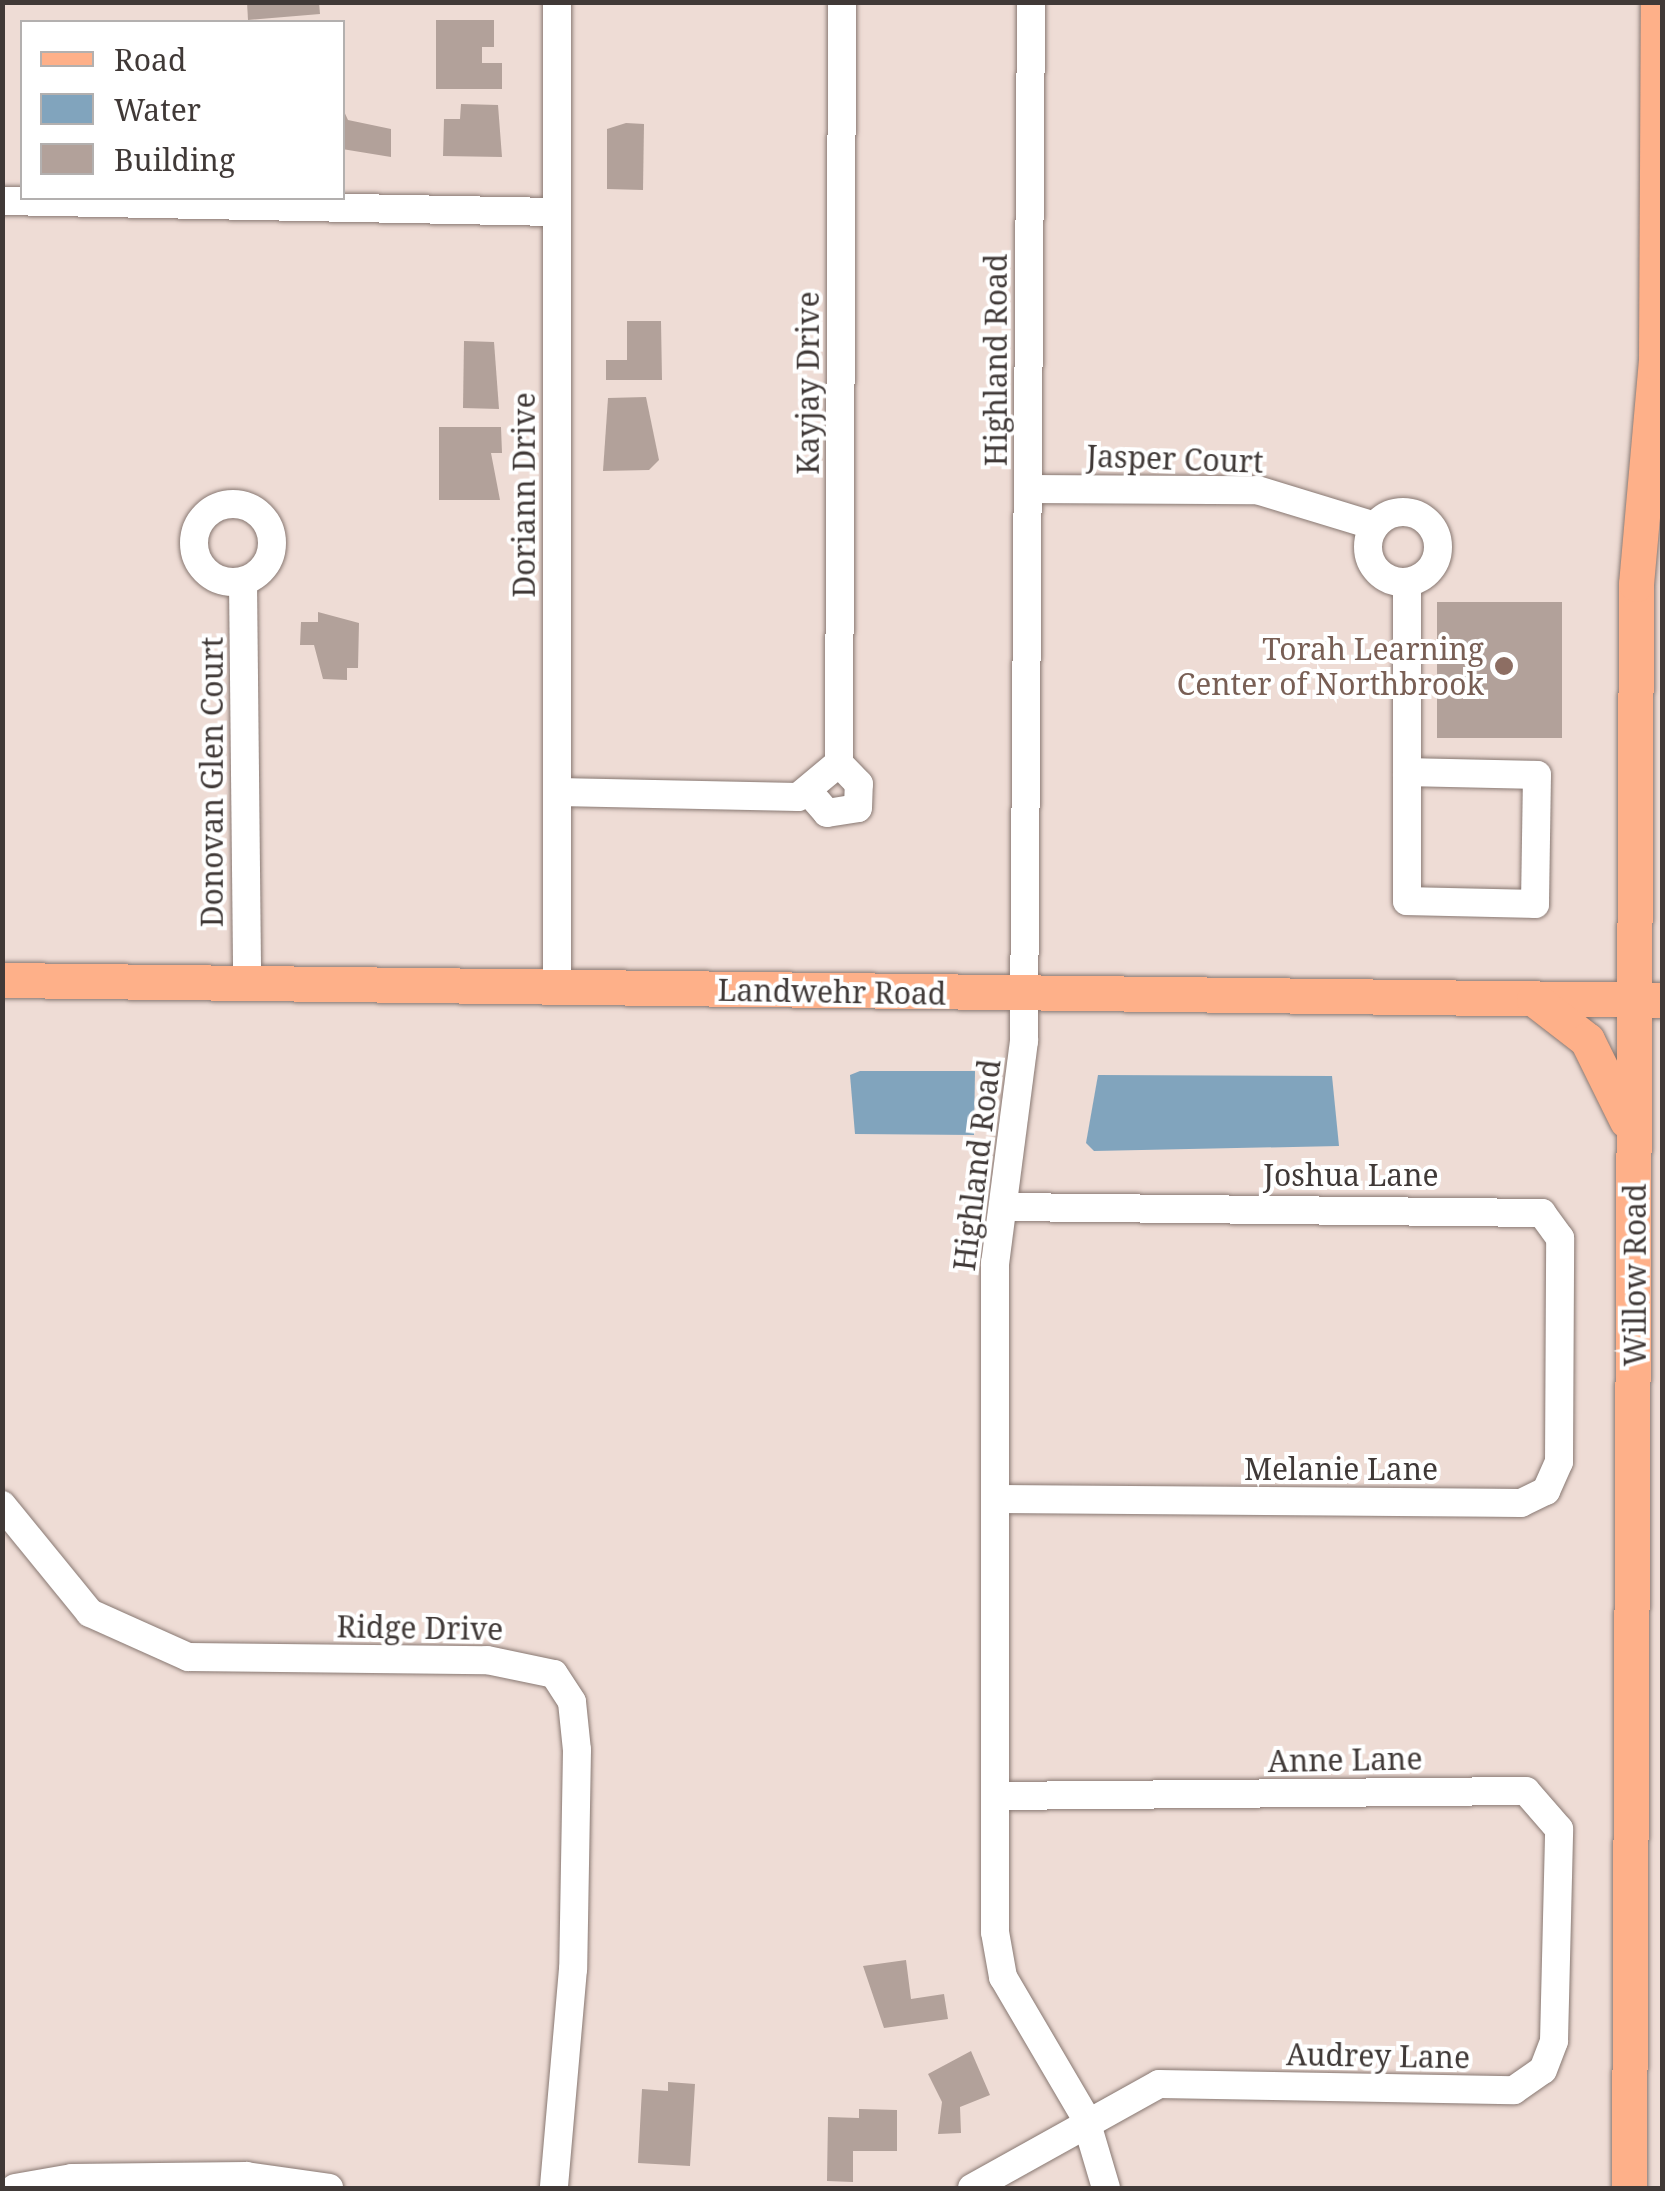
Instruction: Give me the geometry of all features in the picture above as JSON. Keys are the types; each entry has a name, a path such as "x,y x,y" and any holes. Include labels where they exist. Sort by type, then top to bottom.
{"main road":[{"name":"Willow Road","path":"1629,2188 1636,1151 1650,1000 1636,584 1656,362 1660,219 1658,2"},
{"name":"Willow Road","path":"1656,362 1662,435"},
{"name":"Landwehr Road","path":"2,980 1024,996 1650,1000"},
{"path":"1534,999 1587,1040 1610,1073 1636,1151"}],"street":[{"name":"Doriann Drive","path":"557,2 557,987"},
{"name":"Kayjay Drive","path":"558,792 808,791 827,813 858,808 858,784 839,763 842,2"},
{"name":"Highland Road","path":"1030,2 1024,996 1008,1207 995,1262 999,1499 996,1796 1003,1978 1085,2117 1106,2188"},
{"path":"2,201 555,212"},
{"name":"Jasper Court","path":"1028,489 1258,490 1376,526 1405,512 1434,530 1434,563 1407,582"},
{"path":"1376,526 1373,564 1407,582 1406,772 1407,901 1535,904 1537,775 1406,772"},
{"name":"Donovan Glen Court","path":"243,582 246,982"},
{"path":"808,791 839,763"},
{"name":"Joshua Lane","path":"1008,1207 1542,1213 1560,1238 1562,1359"},
{"name":"Melanie Lane","path":"999,1499 1521,1503 1546,1491 1559,1462 1562,1359"},
{"name":"Ridge Drive","path":"2,1506 90,1613 188,1657 488,1660 554,1674 572,1702 577,1750 573,1969 554,2188"},
{"name":"Anne Lane","path":"996,1796 1526,1791 1559,1829 1557,1946"},
{"name":"Audrey Lane","path":"972,2188 1085,2117 1159,2084 1514,2090 1543,2070 1554,2041 1557,1946"},
{"path":"15,2188 230,2176 329,2188"}],"water":[{"path":"860,1071 975,1071 974,1135 855,1134 850,1075"},
{"path":"1098,1075 1332,1076 1339,1146 1094,1151 1086,1143"}],"building":[{"path":"247,2 319,2 320,14 248,20"},
{"path":"436,20 494,20 494,47 482,47 482,63 502,63 502,89 436,89"},
{"path":"461,104 498,105 502,157 443,156 444,119 460,119"},
{"path":"345,114 348,120 391,129 391,157 345,149"},
{"path":"626,123 644,124 643,190 607,189 607,129"},
{"path":"627,321 661,321 662,380 606,380 606,360 627,360"},
{"path":"464,341 494,342 499,409 463,408"},
{"path":"646,397 659,460 649,470 603,471 608,398"},
{"path":"439,427 501,427 502,453 491,453 500,500 439,500"},
{"path":"1437,602 1562,602 1562,738 1437,738"},
{"path":"318,612 359,623 358,668 347,668 347,680 323,679 314,645 300,645 301,622 318,622"},
{"path":"906,1960 911,1999 944,1994 948,2019 884,2028 863,1966"},
{"path":"971,2051 990,2095 960,2107 961,2133 938,2134 942,2102 928,2074"},
{"path":"668,2082 695,2084 690,2166 638,2163 642,2089 668,2091"},
{"path":"859,2109 897,2110 897,2151 853,2151 853,2182 827,2181 828,2117 859,2118"}],"place":[{"name":"Torah Learning Center of Northbrook","path":"1504,666"}]}
